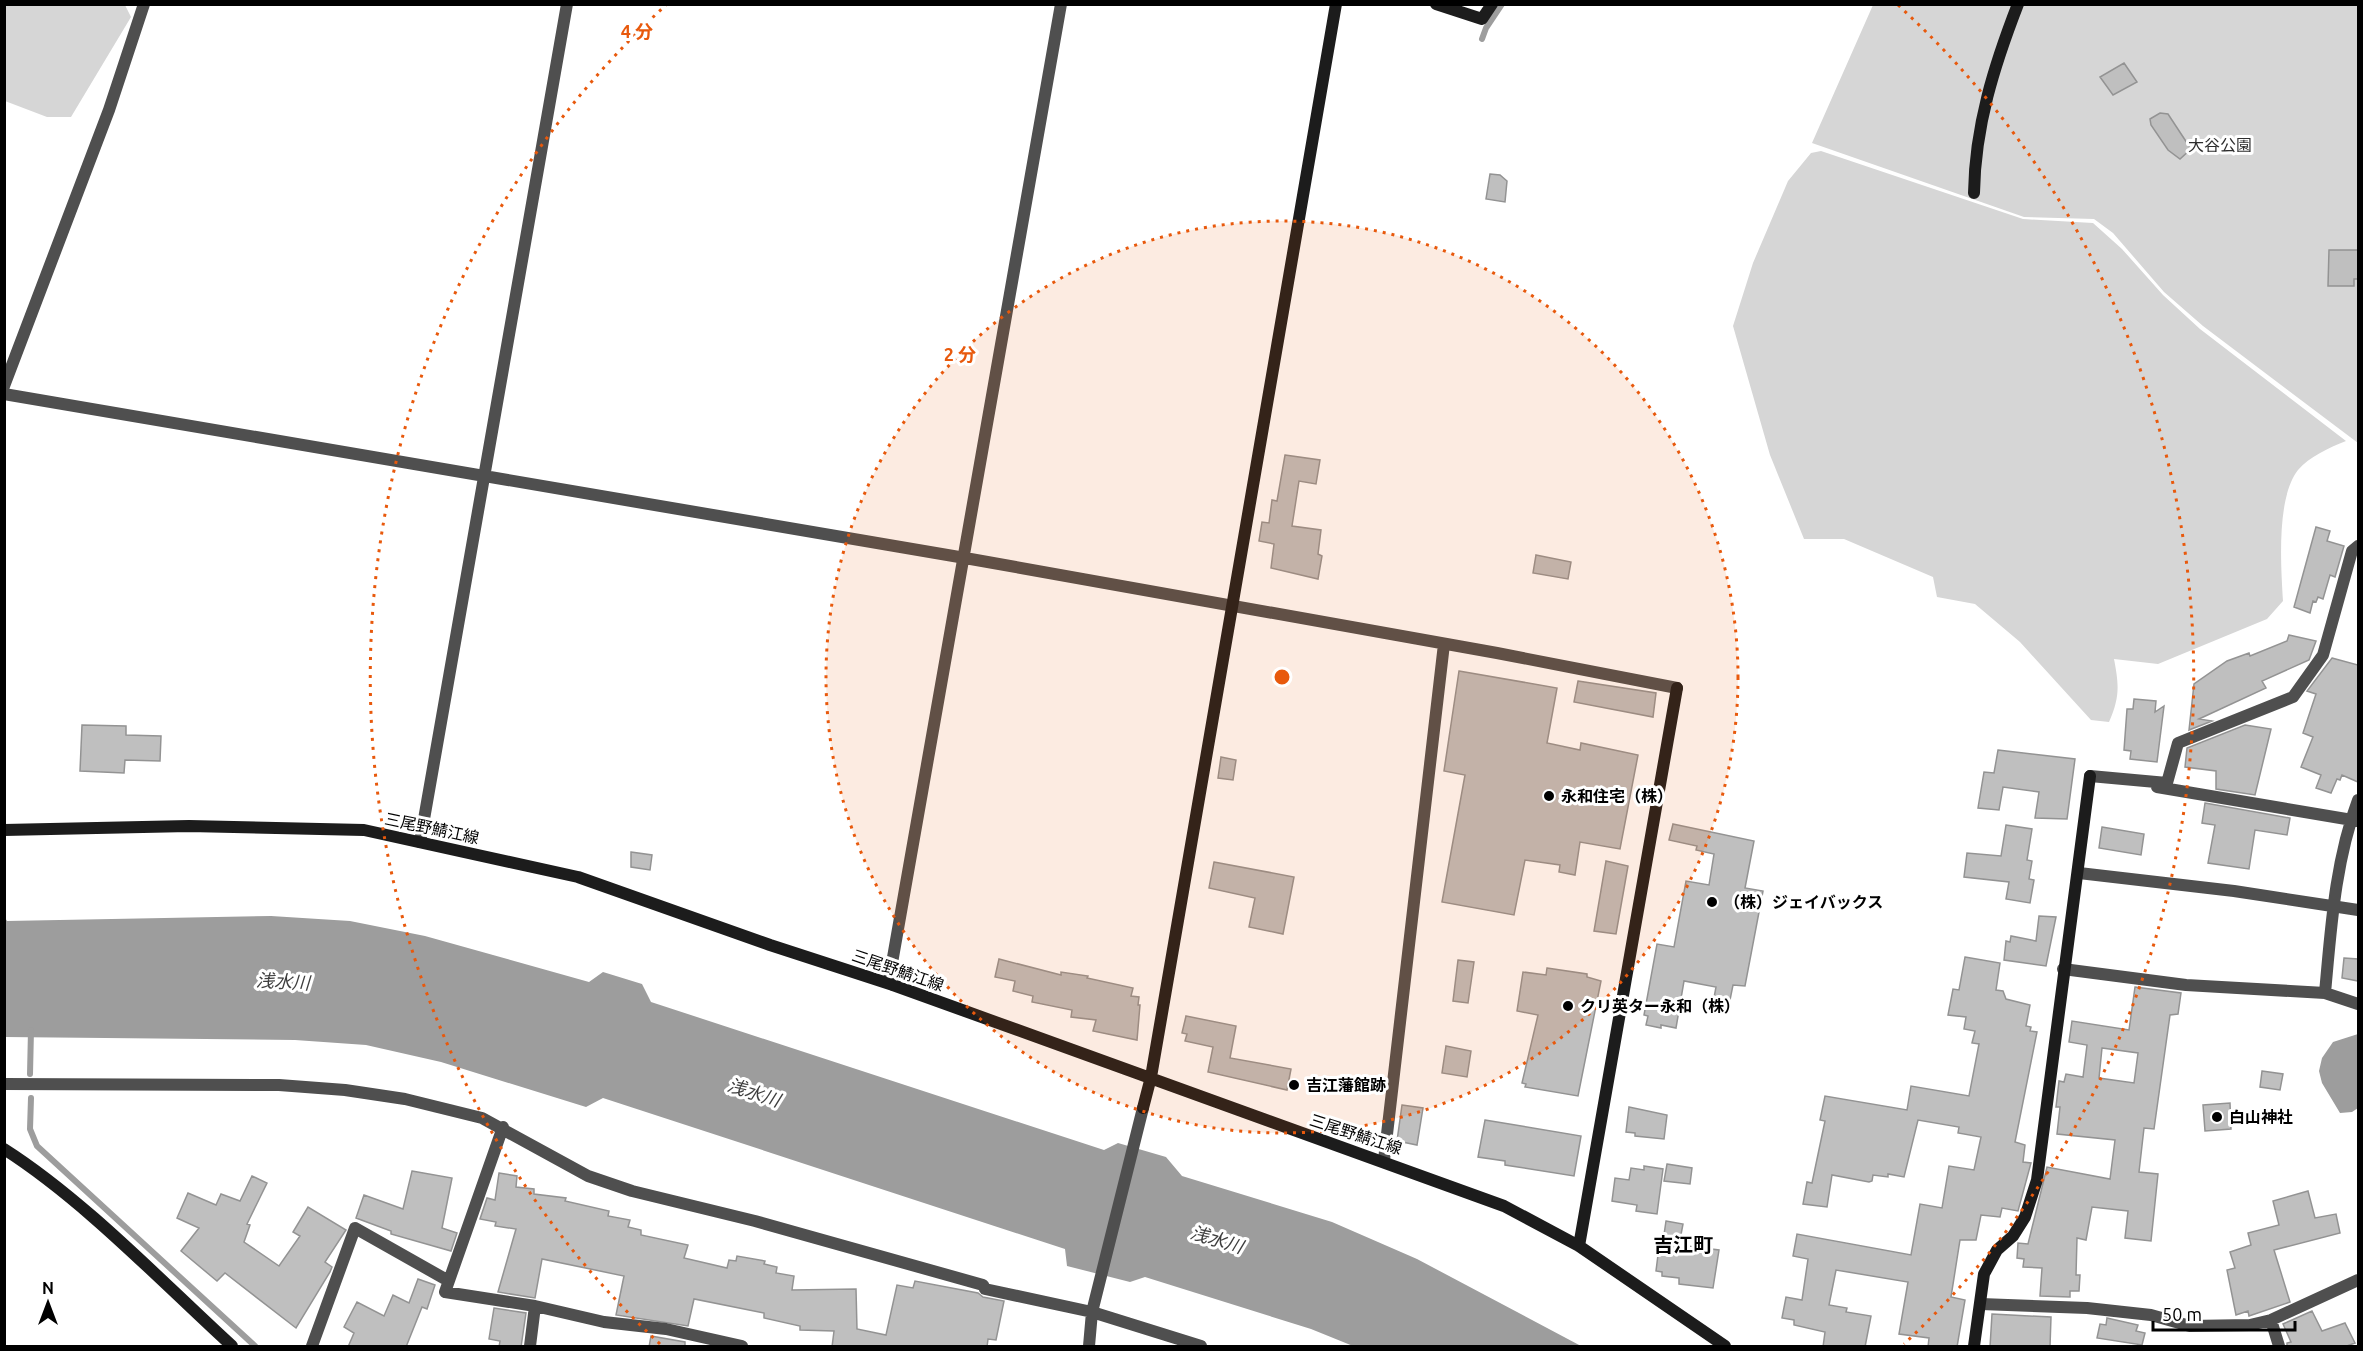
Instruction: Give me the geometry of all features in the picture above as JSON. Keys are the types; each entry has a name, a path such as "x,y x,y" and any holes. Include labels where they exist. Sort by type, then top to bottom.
{"street":[{"path":"4,386 109,110 144,4"},
{"path":"420,842 567,4"},
{"path":"893,984 889,980 965,558 999,342 1061,4"},
{"path":"1089,1347 1092,1312 1151,1077 1234,607 1336,4"},
{"path":"1436,4 1482,19 1492,4"},
{"path":"1974,193 1974,158 1982,109 2018,4"},
{"path":"4,394 484,478 965,558 1677,688 1579,1246"},
{"path":"2091,776 2167,783 2178,744 2292,697 2323,655 2352,550 2358,546"},
{"path":"1384,1160 1444,644"},
{"path":"2091,776 2259,802 2355,821"},
{"path":"1974,1347 1984,1274 1997,1250 2013,1236 2025,1217 2037,1180 2063,969 2079,873 2091,776"},
{"path":"2325,993 2333,905 2355,821 2358,800"},
{"name":"三尾野鯖江線","path":"4,830 189,826 364,830 578,877 770,945 893,984 1302,1134 1384,1160 1504,1206 1579,1246 1725,1347"},
{"path":"2079,873 2151,880 2358,910"},
{"path":"2063,969 2186,984 2325,993 2358,1004"},
{"path":"4,1084 245,1084 345,1089 416,1102 482,1118 588,1176 632,1191 914,1264 983,1285 985,1289 1092,1312 1201,1347"},
{"path":"502,1127 447,1280 445,1292 535,1305 604,1322 666,1329 742,1347"},
{"path":"4,1149 29,1165 96,1222 232,1347"},
{"path":"312,1347 355,1228 447,1280"},
{"path":"1981,1304 2087,1308 2140,1314 2190,1326 2250,1325 2271,1320 2358,1280"},
{"path":"530,1347 535,1305"},
{"path":"2271,1320 2279,1347"}],"green space":[{"path":"4,5 125,5 131,17 71,117 47,117 5,101"},
{"name":"大谷公園","path":"1873,5 2358,5 2358,443 2203,326 2164,292 2113,233 2094,219 2024,217 1812,143"},
{"path":"1821,151 2023,219 2093,223 2122,249 2163,295 2200,329 2346,441 2308,461 2298,470 2291,482 2283,515 2281,570 2283,601 2267,619 2158,664 2114,659 2118,691 2113,713 2109,722 2091,720 2020,642 1975,604 1937,597 1933,577 1844,539 1804,539 1770,455 1733,326 1753,263 1788,181 1811,153"}],"water":[{"name":"浅水川","path":"4,916 7,921 271,916 350,921 425,936 589,982 603,972 642,984 651,1002 1104,1150 1118,1143 1166,1157 1182,1176 1332,1222 1417,1259 1581,1346 1353,1346 1311,1329 1145,1277 1130,1282 1067,1266 1065,1249 603,1098 586,1107 441,1062 366,1045 295,1040 5,1037"},
{"path":"2358,1034 2358,1108 2352,1112 2340,1113 2322,1083 2319,1071 2322,1058 2333,1042"}],"building":[{"path":"2124,63 2137,82 2113,95 2100,77"},
{"path":"2160,113 2168,114 2191,149 2180,159 2168,150 2151,125 2150,119"},
{"path":"1490,174 1500,175 1507,181 1505,202 1486,199"},
{"path":"2329,250 2358,250 2358,279 2354,279 2354,286 2328,286"},
{"path":"1285,455 1320,460 1316,484 1299,481 1292,526 1321,530 1318,554 1322,556 1318,579 1271,568 1274,544 1259,541 1262,522 1269,523 1272,500 1277,501"},
{"path":"2316,527 2330,531 2327,541 2344,546 2335,577 2330,575 2323,599 2318,597 2316,602 2313,601 2310,613 2294,607"},
{"path":"1536,555 1571,562 1568,579 1533,573"},
{"path":"2289,635 2316,641 2309,660 2262,681 2266,688 2199,719 2212,721 2189,730 2194,684 2227,661 2249,653 2250,656 2287,641"},
{"path":"2332,658 2358,665 2358,782 2342,775 2340,780 2337,779 2331,793 2316,788 2321,775 2301,767 2313,737 2303,733 2316,694 2307,691"},
{"path":"1459,671 1557,688 1547,743 1580,750 1581,743 1638,755 1620,849 1580,842 1575,875 1559,872 1560,865 1525,860 1514,915 1442,902 1465,775 1444,771"},
{"path":"1578,681 1656,693 1653,717 1574,702"},
{"path":"2134,699 2156,701 2155,712 2164,706 2157,762 2130,759 2131,751 2124,750 2127,709 2133,709"},
{"path":"82,725 126,726 126,735 161,736 160,761 125,760 124,773 80,771"},
{"path":"2245,725 2271,729 2255,795 2216,789 2216,771 2185,767 2187,748"},
{"path":"1998,750 2075,759 2067,819 2035,818 2039,792 2003,787 1999,810 1978,808 1984,772 1994,773"},
{"path":"1221,757 1236,760 1233,780 1218,778"},
{"path":"2205,803 2290,818 2287,835 2255,830 2249,869 2208,863 2215,825 2202,823"},
{"path":"1673,824 1754,841 1745,888 1763,891 1745,986 1733,985 1729,1005 1713,1003 1716,987 1684,981 1676,1028 1661,1025 1661,1028 1646,1025 1648,1016 1644,1015 1657,944 1674,947 1686,881 1709,885 1714,854 1696,850 1697,846 1669,840"},
{"path":"2006,825 2032,829 2027,860 2032,861 2029,879 2034,880 2030,903 2006,899 2009,882 1964,877 1967,853 2001,856"},
{"path":"2102,827 2144,834 2141,855 2099,848"},
{"path":"631,852 652,855 650,870 631,867"},
{"path":"1606,861 1628,866 1616,934 1594,931"},
{"path":"1214,862 1294,877 1283,934 1249,927 1255,898 1209,888"},
{"path":"2039,916 2056,917 2046,966 2004,960 2006,941 2010,942 2011,936 2036,941"},
{"path":"1965,957 2000,963 1996,990 2003,991 2006,999 2030,1005 2026,1026 2031,1027 2030,1031 2037,1032 2015,1142 2025,1145 2023,1162 2031,1163 2018,1211 2002,1208 2000,1217 1981,1215 1976,1240 1960,1240 1951,1297 1965,1300 1957,1347 1928,1347 1929,1338 1899,1334 1908,1282 1836,1270 1829,1305 1847,1308 1846,1312 1871,1316 1865,1347 1823,1347 1825,1332 1794,1325 1794,1320 1782,1318 1786,1297 1802,1300 1808,1259 1793,1256 1797,1234 1911,1255 1920,1204 1942,1208 1949,1166 1974,1170 1981,1137 1958,1133 1959,1127 1918,1120 1904,1177 1888,1174 1888,1177 1873,1175 1872,1181 1869,1182 1832,1175 1827,1207 1803,1204 1807,1182 1812,1183 1825,1121 1820,1120 1825,1096 1907,1110 1911,1086 1969,1096 1979,1044 1972,1043 1975,1031 1964,1029 1966,1017 1948,1015 1953,989 1959,990"},
{"path":"2344,958 2358,959 2358,981 2342,978"},
{"path":"999,959 1061,975 1061,972 1088,976 1087,978 1133,988 1131,996 1139,997 1138,1005 1140,1005 1137,1040 1093,1031 1096,1020 1071,1017 1072,1010 1032,1002 1033,996 1013,991 1015,981 995,977"},
{"path":"1458,960 1474,962 1468,1003 1453,1001"},
{"path":"1547,968 1587,974 1587,977 1601,981 1578,1096 1525,1087 1526,1084 1522,1083 1538,1015 1517,1011 1523,972 1546,975"},
{"path":"2135,987 2181,993 2178,1014 2170,1015 2154,1129 2144,1128 2139,1172 2158,1174 2151,1241 2125,1238 2128,1211 2092,1207 2086,1240 2077,1238 2076,1275 2080,1275 2079,1291 2070,1291 2070,1297 2040,1296 2042,1268 2023,1267 2024,1259 2017,1258 2018,1243 2028,1244 2047,1167 2110,1179 2115,1140 2057,1134 2060,1107 2056,1107 2059,1081 2064,1082 2066,1074 2083,1077 2087,1045 2069,1042 2072,1021 2129,1030","holes":["2102,1048 2138,1053 2134,1083 2099,1078"]},
{"path":"1186,1016 1236,1026 1230,1058 1291,1069 1287,1090 1208,1072 1213,1047 1185,1041 1187,1034 1182,1033"},
{"path":"1446,1046 1471,1051 1467,1077 1442,1073"},
{"path":"2262,1071 2283,1074 2280,1090 2260,1087"},
{"path":"2230,1103 2231,1129 2205,1131 2203,1105"},
{"path":"1402,1105 1423,1108 1417,1145 1397,1141"},
{"path":"1629,1107 1667,1115 1664,1139 1635,1136 1635,1133 1626,1132"},
{"path":"1485,1120 1581,1136 1574,1176 1505,1165 1505,1161 1478,1157"},
{"path":"1667,1164 1692,1168 1690,1184 1664,1181"},
{"path":"1644,1166 1663,1169 1657,1214 1636,1211 1637,1205 1612,1201 1615,1178 1629,1180 1631,1168 1644,1170"},
{"path":"412,1171 452,1178 442,1228 457,1233 451,1251 391,1234 391,1231 356,1218 364,1195 403,1209"},
{"path":"499,1173 517,1176 516,1187 534,1189 534,1194 566,1198 565,1201 609,1211 608,1216 630,1220 628,1227 641,1230 641,1235 688,1245 684,1258 727,1268 729,1260 736,1261 737,1256 765,1261 764,1264 777,1267 776,1273 794,1276 792,1290 856,1289 857,1329 886,1335 897,1285 913,1288 915,1281 978,1293 983,1297 1004,1301 996,1340 988,1339 987,1347 832,1347 834,1331 800,1330 800,1326 764,1318 764,1313 694,1299 688,1326 616,1315 624,1276 542,1259 535,1298 498,1292 516,1229 495,1226 496,1222 480,1219 487,1198 495,1200"},
{"path":"252,1176 267,1183 247,1224 250,1225 244,1242 279,1266 300,1236 293,1232 308,1207 346,1230 325,1262 332,1267 330,1272 296,1328 225,1273 217,1281 181,1251 199,1228 177,1218 188,1193 216,1205 221,1194 240,1201"},
{"path":"2308,1191 2315,1218 2336,1214 2340,1233 2274,1250 2290,1302 2249,1316 2248,1311 2236,1315 2227,1270 2235,1268 2230,1252 2251,1245 2248,1233 2279,1225 2273,1201"},
{"path":"1666,1221 1683,1224 1679,1245 1719,1250 1713,1288 1679,1284 1679,1278 1662,1276 1662,1272 1656,1271"},
{"path":"418,1279 435,1285 427,1309 422,1307 406,1347 348,1347 354,1333 344,1327 357,1302 384,1316 393,1295 409,1303"},
{"path":"494,1308 526,1313 521,1347 499,1347 500,1341 489,1339"},
{"path":"2312,1311 2322,1331 2345,1323 2355,1343 2344,1347 2287,1347 2287,1343 2291,1342 2283,1324"},
{"path":"1992,1314 2051,1317 2050,1347 1990,1347"},
{"path":"2107,1318 2138,1325 2136,1331 2145,1333 2142,1345 2097,1338 2100,1324 2106,1325"},
{"path":"651,1336 685,1342 685,1347 649,1347"}],"waterway":[{"path":"1482,39 1486,28 1502,4"},
{"path":"30,1074 31,1030"},
{"path":"31,1098 30,1129 37,1146 255,1346"}],"place":[{"name":"永和住宅（株）","path":"1549,796"},
{"name":"（株）ジェイバックス","path":"1712,902"},
{"name":"クリ英ター永和（株）","path":"1568,1006"},
{"name":"吉江藩館跡","path":"1294,1085"},
{"name":"白山神社","path":"2217,1117"}],"district":[{"name":"吉江町","path":"1683,1244"}]}
